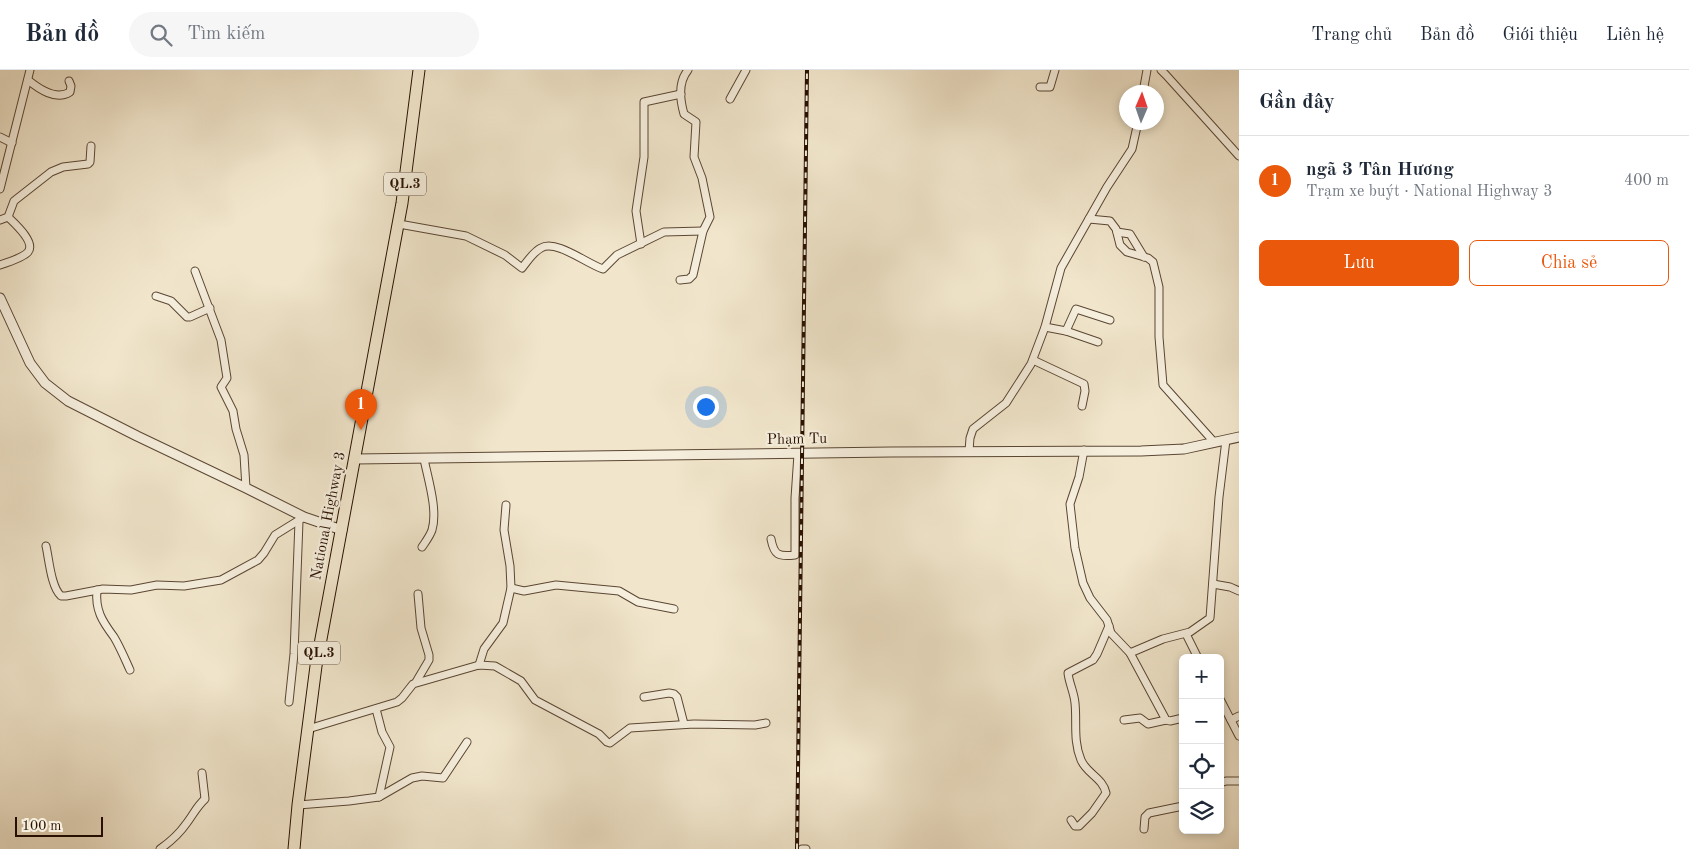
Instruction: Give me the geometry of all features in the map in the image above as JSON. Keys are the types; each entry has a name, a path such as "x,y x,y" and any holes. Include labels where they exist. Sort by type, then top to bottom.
{"highway":[{"name":"National Highway 3","path":"294,849 316,666 399,224 419,70"}],"street":[{"path":"0,189 30,70"},
{"path":"680,280 689,279 693,275 709,212 702,178 694,158 696,122 684,114 680,94 683,78 688,70"},
{"path":"730,99 746,70"},
{"path":"1040,87 1050,87 1055,70"},
{"path":"1144,85 1147,70"},
{"path":"1161,70 1239,156"},
{"path":"28,80 43,92 57,95 70,92 71,86 69,81"},
{"path":"641,244 636,211 644,157 644,102 680,94"},
{"path":"969,451 973,429 1006,403 1033,360 1045,327 1061,268 1132,149 1136,130"},
{"path":"0,137 12,143"},
{"path":"0,220 8,217 14,201 51,172 64,167 88,164 90,162 91,146"},
{"path":"0,265 26,254 30,249 30,243 8,217"},
{"path":"1089,219 1110,220 1117,232 1119,242 1127,252 1151,259 1153,262 1159,285 1159,337 1163,385 1214,442"},
{"path":"399,224 466,236 505,255 522,268 538,249 543,246 560,248 603,269 616,255 664,232 703,232"},
{"path":"1117,232 1130,234 1144,257"},
{"path":"195,271 210,308 222,346 227,378 221,387 233,412 244,455 246,488"},
{"path":"156,296 171,301 187,317 210,308"},
{"path":"0,298 26,357 45,383 56,393 136,436 246,488 302,519 342,530"},
{"path":"1066,331 1076,309 1110,320"},
{"path":"1045,327 1066,331 1098,342"},
{"path":"1033,360 1084,384 1086,391 1082,406"},
{"name":"Phạm Tu","path":"355,460 1177,449 1239,437"},
{"path":"1130,653 1163,638 1186,634 1210,618 1219,497 1226,440"},
{"path":"1084,450 1070,504 1075,548 1086,591 1107,620 1111,633 1130,653 1166,720"},
{"path":"771,539 773,550 777,554 795,555 795,498 798,454"},
{"path":"422,547 432,532 433,519 432,501 424,459"},
{"path":"480,665 484,649 503,623 511,588 510,566 504,530 506,505"},
{"path":"46,546 58,594 66,596 97,590 132,590 157,585 184,586 221,580 258,560 274,535 302,519"},
{"path":"288,702 294,654 302,519"},
{"path":"1213,584 1230,587 1239,591"},
{"path":"511,588 524,591 556,585 619,591 638,602 674,609"},
{"path":"97,590 96,605 104,626 114,638 130,670"},
{"path":"416,682 429,655 421,628 418,594"},
{"path":"1071,820 1075,826 1079,826 1092,813 1106,792 1103,784 1084,767 1080,758 1075,734 1075,700 1068,673 1093,660 1109,626"},
{"path":"1186,634 1196,654"},
{"path":"308,729 397,702 409,687 416,682 480,665 495,666 521,681 535,700 598,734 607,742 613,742 630,728 684,724 755,726 766,723"},
{"path":"644,697 674,694 684,724"},
{"path":"376,709 382,732 390,747 379,797"},
{"path":"1224,710 1239,736"},
{"path":"1231,720 1239,716"},
{"path":"1124,720 1140,718 1148,724 1179,719"},
{"path":"298,805 379,797 412,778 422,776 443,778 467,742"},
{"path":"160,849 175,837 205,798 202,773"},
{"path":"1224,782 1239,781"},
{"path":"1144,829 1145,817 1149,813 1179,807"}],"railway":[{"path":"797,849 807,70"}],"place":[{"name":"ngã 3 Tân Hương","path":"361,430"}]}
